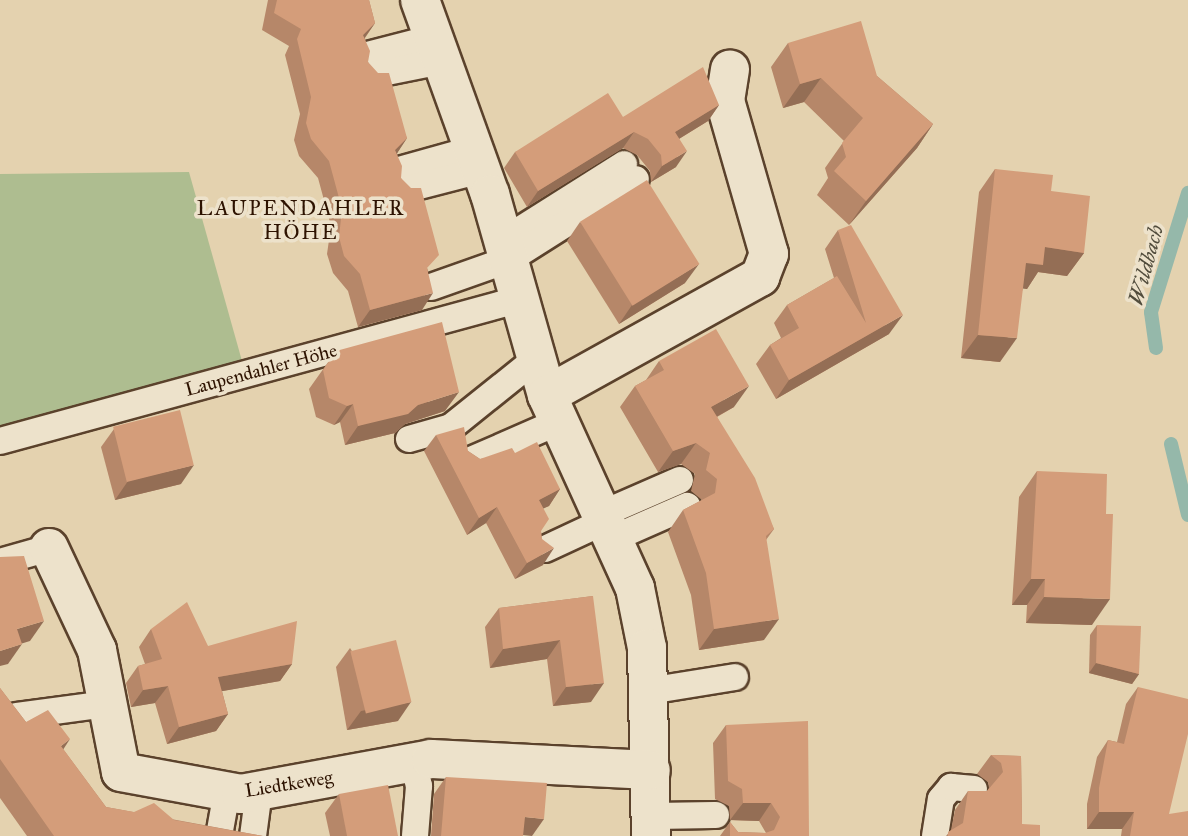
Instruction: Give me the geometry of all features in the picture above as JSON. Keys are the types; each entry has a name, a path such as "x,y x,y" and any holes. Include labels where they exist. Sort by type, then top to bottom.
{"street":[{"path":"420,0 507,250 552,408 607,524 643,615 652,826"},
{"path":"552,408 760,277 769,254 725,101 730,69"},
{"name":"Liedtkeweg","path":"49,548 97,650 121,772 243,791 432,759 651,770"}],"lane":[{"path":"370,65 438,49"},
{"path":"401,180 477,160"},
{"path":"431,287 507,250 630,171"},
{"name":"Laupendahler Höhe","path":"0,441 521,299"},
{"path":"409,439 451,427 537,358"},
{"path":"471,460 552,408"},
{"path":"545,549 607,524 680,481"},
{"path":"607,524 687,506"},
{"path":"0,562 49,548"},
{"path":"648,691 735,677"},
{"path":"17,716 107,704"},
{"path":"413,762 419,786 415,836"},
{"path":"935,836 941,799 951,787 974,789"},
{"path":"219,836 243,791"},
{"path":"243,791 253,836"},
{"path":"652,826 716,815"}],"green space":[{"path":"189,172 242,361 0,426 0,174"}],"building":[{"path":"277,0 369,0 375,23 363,35 370,51 368,62 378,73 389,73 407,138 395,150 402,166 401,178 411,188 421,188 439,255 427,268 433,293 370,310 360,274 344,256 339,237 342,209 329,161 311,139 306,123 311,97 297,39 301,29 274,13"},
{"path":"861,21 877,76 933,124 866,201 834,171 846,157 842,143 863,118 821,78 800,84 788,43"},
{"path":"703,67 719,105 675,132 687,151 662,166 661,155 648,139 634,132 538,191 515,152 608,93 623,117"},
{"path":"995,169 1053,175 1051,191 1090,196 1084,253 1045,247 1043,265 1026,263 1017,338 978,335"},
{"path":"647,180 699,264 632,306 580,222"},
{"path":"851,225 903,315 789,380 770,345 799,328 787,305 837,276 866,323 838,230"},
{"path":"442,322 459,392 418,405 408,414 358,426 353,404 347,406 329,398 323,370 336,351"},
{"path":"716,329 749,386 711,407 755,478 774,529 766,536 779,619 714,629 706,573 683,510 715,493 717,479 706,470 710,453 696,443 673,451 635,386 664,370 659,361"},
{"path":"180,410 194,465 127,482 113,427"},
{"path":"464,427 468,451 480,459 512,448 515,453 537,442 560,489 539,500 549,519 541,531 542,539 554,548 527,563 497,507 479,518 436,435"},
{"path":"1037,471 1107,474 1106,514 1113,514 1110,599 1044,597 1045,579 1031,579"},
{"path":"24,556 44,621 17,629 22,644 0,651 0,557"},
{"path":"593,596 604,683 566,687 560,640 503,649 499,608"},
{"path":"187,602 208,646 297,621 292,664 218,677 228,714 179,727 168,686 143,690 138,666 162,659 151,629"},
{"path":"1097,625 1141,626 1139,674 1096,663"},
{"path":"396,640 411,702 366,713 350,651"},
{"path":"1138,687 1188,699 1188,734 1169,814 1188,811 1188,836 1130,836 1134,812 1099,812 1099,788 1108,740 1124,744"},
{"path":"0,688 26,722 48,710 70,739 61,746 106,807 134,812 154,803 174,820 263,836 54,836 0,759"},
{"path":"808,721 809,836 730,836 730,822 738,832 765,833 774,830 780,817 771,803 743,803 742,789 728,781 726,725"},
{"path":"991,755 1021,756 1022,824 1040,825 1040,836 948,836 948,832 963,823 968,791 987,791 1003,772 1001,763"},
{"path":"446,777 547,783 544,819 525,817 523,836 441,836"},
{"path":"388,785 398,836 347,836 339,794"}],"waterway":[{"name":"Wildbach","path":"1156,348 1151,312 1188,193"},
{"name":"Wildbach","path":"1171,444 1188,515"}],"district":[{"name":"LAUPENDAHLER HÖHE","path":"301,220"}]}
